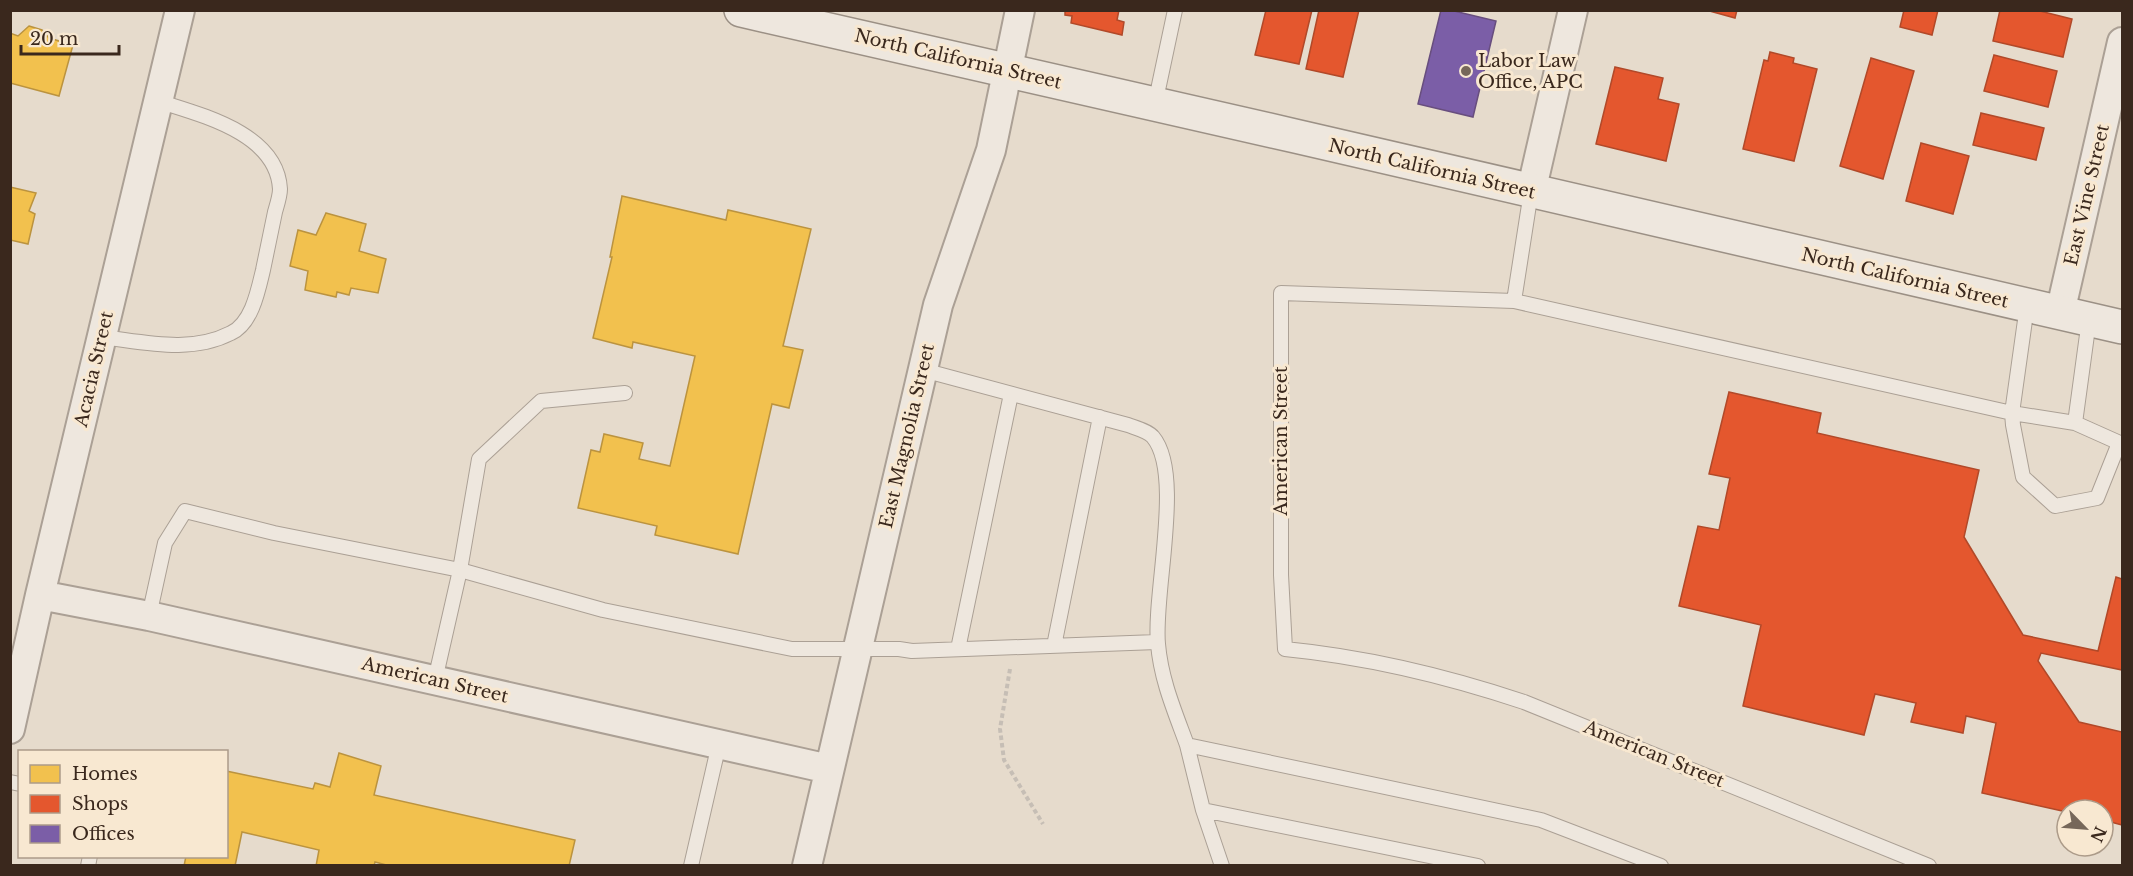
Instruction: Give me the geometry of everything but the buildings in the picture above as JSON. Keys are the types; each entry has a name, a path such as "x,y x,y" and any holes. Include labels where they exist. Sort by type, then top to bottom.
{"street":[{"name":"Acacia Street","path":"10,729 180,10"},
{"name":"North California Street","path":"741,10 811,18 1007,69 1155,104 2122,327"},
{"name":"East Magnolia Street","path":"807,866 938,305 991,150 1020,10"},
{"path":"1531,192 1573,10"},
{"name":"East Vine Street","path":"2075,316 2122,42"},
{"name":"American Street","path":"40,595 149,616 829,769"}],"lane":[{"path":"1155,104 1175,10"},
{"path":"101,337 179,346 209,343 234,332 252,310 259,288 280,190 275,168 258,146 240,132 218,121 158,101"},
{"path":"1514,301 1531,192"},
{"name":"American Street","path":"1929,866 1502,694 1425,673 1330,653 1285,649 1281,575 1281,293 1514,301 2012,413 2075,423 2121,444"},
{"path":"2027,306 2012,413 2023,477 2055,506 2097,498 2121,444"},
{"path":"2075,316 2075,423"},
{"path":"923,370 1128,425 1151,435 1162,452 1167,489 1157,642 1164,683 1187,745 1203,810 1222,866"},
{"path":"435,680 460,570 479,459 541,401 625,393"},
{"path":"958,649 1011,394"},
{"path":"1054,646 1100,417"},
{"path":"149,616 165,543 185,511 274,533 460,570 603,610 792,649 912,651 1157,642"},
{"path":"691,866 719,744"},
{"path":"1187,745 1540,820 1655,865"},
{"path":"1203,810 1478,866"}],"path":[{"path":"1014,648 1000,729 1004,760 1043,824"}],"place":[{"name":"Labor Law Office, APC","path":"1466,71"}]}
